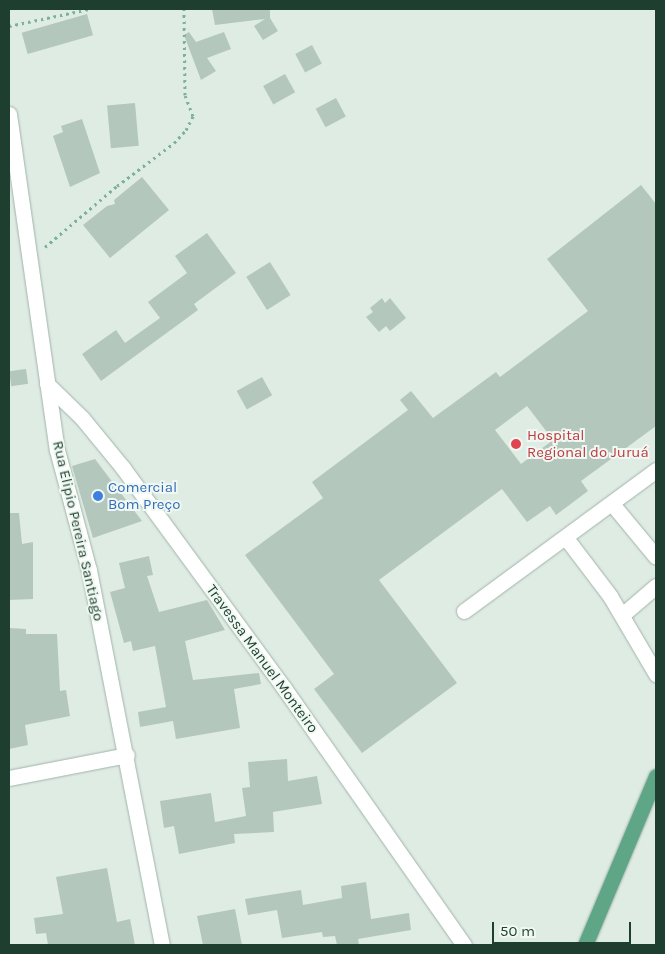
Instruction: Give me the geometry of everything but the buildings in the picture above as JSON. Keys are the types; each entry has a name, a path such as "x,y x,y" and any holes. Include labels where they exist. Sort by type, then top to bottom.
{"main road":[{"path":"585,945 656,776"}],"street":[{"name":"Rua Elipio Pereira Santiago","path":"9,114 57,450 89,570 127,755 162,945"},
{"name":"Travessa Manuel Monteiro","path":"47,384 82,418 123,468 284,688 464,945"},
{"path":"464,610 613,505 656,470"},
{"path":"613,505 656,556"},
{"path":"566,538 622,615 656,674"},
{"path":"622,615 656,586"},
{"path":"9,778 127,755"}],"path":[{"path":"9,26 89,9"},
{"path":"31,258 117,186 174,143 186,130 194,116 185,94 184,9"}],"place":[{"name":"Hospital Regional do Juruá","path":"516,444"},
{"name":"Comercial Bom Preço","path":"98,496"}]}
